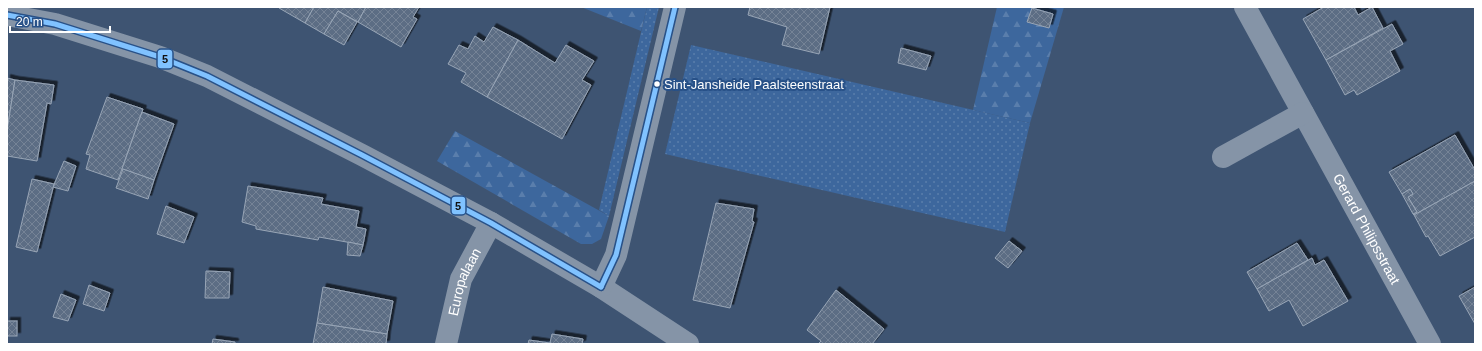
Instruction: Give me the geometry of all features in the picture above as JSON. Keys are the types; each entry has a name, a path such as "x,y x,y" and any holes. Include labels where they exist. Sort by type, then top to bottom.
{"street":[{"path":"601,287 616,255 675,7"},
{"name":"Gerard Philipsstraat","path":"1245,7 1430,344"},
{"path":"7,15 55,24 160,57 207,76 491,223 601,287 688,344"},
{"path":"1223,157 1303,113"},
{"name":"Europalaan","path":"446,344 461,279 491,223"}],"green space":[{"path":"581,7 647,7 641,31"},
{"path":"647,7 659,7 609,216 599,210"},
{"path":"997,7 1064,7 1030,123 973,110"},
{"path":"691,45 1030,123 1005,232 665,154"},
{"path":"455,131 609,216 601,239 592,244 581,244 437,161"}],"building":[{"path":"279,7 314,7 305,23"},
{"path":"314,7 366,7 358,22 338,11 324,34 305,23"},
{"path":"366,7 419,7 413,17 417,19 401,47 358,22"},
{"path":"750,7 830,7 819,54 782,45 787,27 748,15"},
{"path":"1324,7 1354,7 1358,15 1372,7 1383,28 1326,60 1303,19"},
{"path":"1032,8 1053,14 1049,28 1027,22"},
{"path":"338,11 357,22 344,45 324,34"},
{"path":"1392,24 1403,44 1390,51 1400,71 1357,95 1354,90 1345,95 1326,60"},
{"path":"493,27 518,40 487,97 461,82 466,73 448,64 459,45 468,49 475,36 484,42"},
{"path":"518,40 555,63 566,45 594,61 582,80 591,85 562,139 487,97"},
{"path":"901,48 931,56 926,70 898,63"},
{"path":"7,78 15,80 7,131"},
{"path":"15,80 54,85 51,104 47,103 37,161 7,156 7,131"},
{"path":"107,97 143,109 118,180 86,169 90,155 86,154"},
{"path":"142,112 174,124 154,180 122,169"},
{"path":"1455,135 1475,170 1475,181 1414,215 1413,214 1417,212 1408,197 1413,194 1410,189 1402,194 1389,172"},
{"path":"64,161 76,166 68,191 53,187"},
{"path":"123,169 154,180 148,199 116,188"},
{"path":"32,179 54,184 37,252 16,247"},
{"path":"1475,181 1475,237 1440,256 1428,236 1426,237 1414,215"},
{"path":"248,186 323,198 321,204 359,211 356,227 366,229 363,245 319,237 318,240 256,229 256,226 242,222"},
{"path":"1410,189 1413,194 1408,197 1417,212 1413,214 1402,194"},
{"path":"716,203 754,209 752,221 754,222 730,308 693,300"},
{"path":"166,206 194,217 184,243 157,234"},
{"path":"1009,241 1022,251 1008,268 995,258"},
{"path":"348,242 363,245 360,256 347,255"},
{"path":"1297,243 1308,260 1257,289 1247,272"},
{"path":"1312,258 1315,265 1324,260 1348,301 1303,326 1289,300 1269,311 1257,289"},
{"path":"206,271 230,272 229,298 205,298"},
{"path":"89,285 110,293 104,311 83,304"},
{"path":"323,287 393,301 387,334 317,323"},
{"path":"1475,287 1475,324 1459,296"},
{"path":"836,290 884,329 872,344 818,344 821,341 807,330"},
{"path":"61,294 76,300 68,321 53,317"},
{"path":"7,321 17,321 17,336 7,336"},
{"path":"317,323 387,334 386,344 313,344"},
{"path":"552,334 583,339 582,344 550,343"},
{"path":"213,339 235,342 235,344 212,344"},
{"path":"529,340 550,343 554,344 528,344"}],"transit line":[{"name":"5","path":"601,287 616,255 675,7"},
{"name":"5","path":"7,15 55,24 160,57 207,76 491,223 601,287"}],"place":[{"name":"Sint-Jansheide Paalsteenstraat","path":"657,84"}]}
